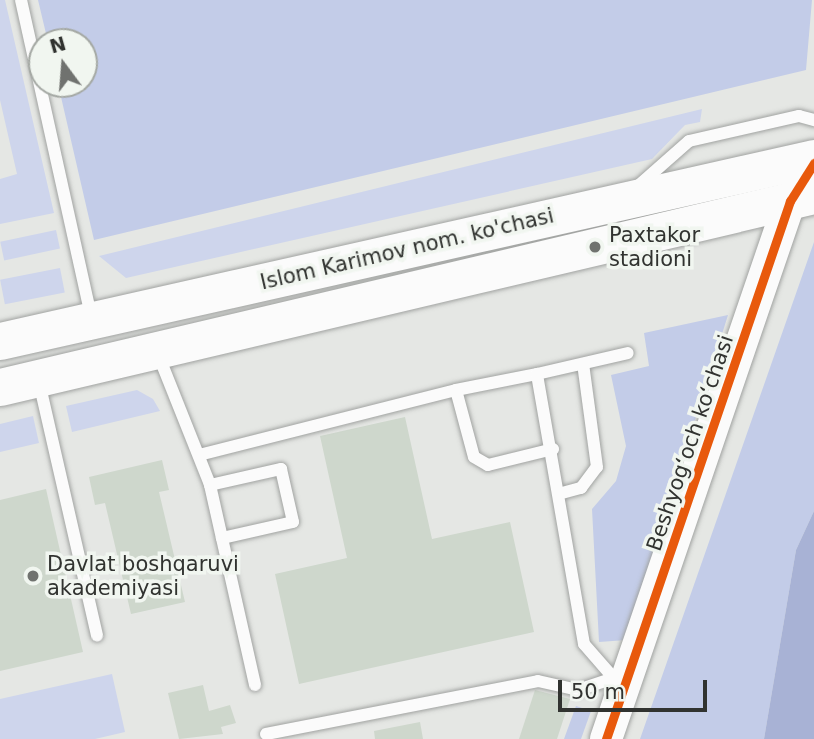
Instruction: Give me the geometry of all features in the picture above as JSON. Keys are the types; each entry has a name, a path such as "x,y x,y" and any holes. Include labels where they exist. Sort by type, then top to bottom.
{"main road":[{"name":"Islom Karimov nom. ko'chasi","path":"0,341 620,201 809,180"},
{"name":"Islom Karimov nom. ko'chasi","path":"0,387 314,313 809,180"},
{"path":"305,273 314,313"}],"street":[{"name":"Beshyogʻoch koʻchasi","path":"606,739 625,680 809,180"},
{"name":"Beshyogʻoch koʻchasi","path":"615,739 625,680"}],"lane":[{"path":"21,0 92,320"},
{"path":"620,201 689,141 799,117 814,120"},
{"path":"156,350 210,485 255,685"},
{"path":"199,455 456,390 628,353"},
{"path":"562,493 581,488 597,467 583,364"},
{"path":"537,374 562,493 584,644 625,680"},
{"path":"38,378 97,635"},
{"path":"456,390 474,457 488,465 553,449"},
{"path":"210,485 281,469 293,522 222,538"},
{"path":"266,734 538,681 578,690 625,680"}],"shaded area":[{"path":"0,0 5,0 54,213 0,224 0,179 17,174 0,100"},
{"path":"38,0 812,0 806,70 94,240 61,98 98,98 98,28 45,28"},
{"path":"702,109 700,122 685,125 652,159 126,278 99,256"},
{"path":"56,230 60,249 4,260 0,242"},
{"path":"814,242 814,511 796,550 764,739 640,739"},
{"path":"60,268 65,293 5,304 0,280"},
{"path":"728,315 626,640 599,642 592,509 616,481 626,446 611,375 649,366 644,333"},
{"path":"137,390 153,399 160,411 72,432 66,406"},
{"path":"33,416 39,443 0,452 0,424"},
{"path":"814,511 814,739 764,739 796,550"},
{"path":"112,674 125,732 95,739 0,739 0,699"},
{"path":"576,706 591,711 581,739 564,739"}],"building":[{"path":"405,417 432,539 510,522 534,632 299,684 275,574 347,558 320,436"},
{"path":"162,460 169,490 159,492 185,602 131,614 105,503 95,505 89,477"},
{"name":"Davlat boshqaruvi akademiyasi","path":"46,489 83,652 0,671 0,500"},
{"path":"203,685 209,711 230,705 236,723 221,727 223,734 179,739 168,693"},
{"path":"535,690 570,699 557,739 519,739"},
{"path":"420,722 423,739 375,739 374,731"}],"cycle path":[{"path":"606,739 790,201 814,163"}],"place":[{"name":"Paxtakor stadioni","path":"595,247"},
{"name":"Davlat boshqaruvi akademiyasi","path":"33,576"}]}
